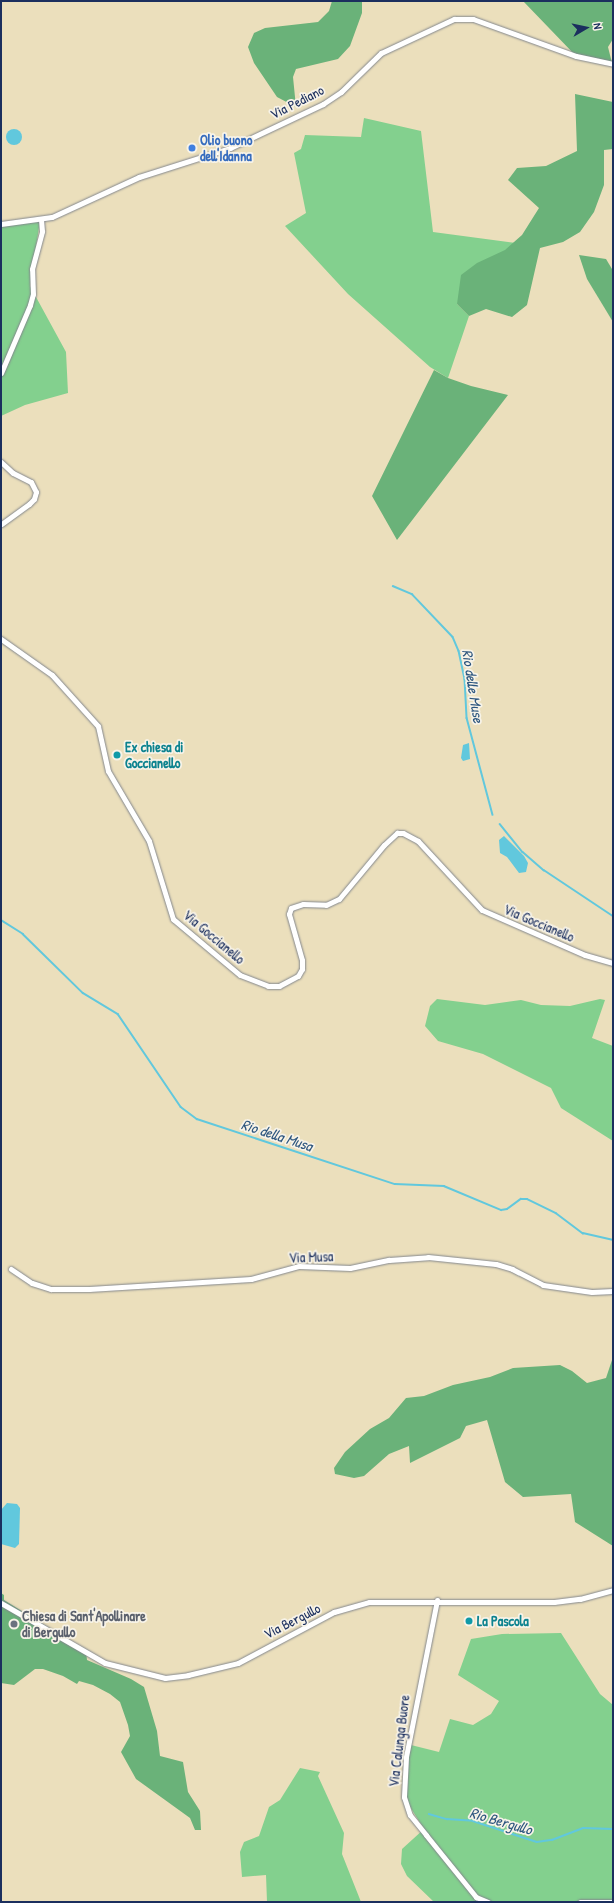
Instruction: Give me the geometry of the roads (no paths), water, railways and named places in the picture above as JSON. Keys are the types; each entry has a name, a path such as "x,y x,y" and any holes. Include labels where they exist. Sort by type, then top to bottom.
{"street":[{"name":"Via Pediano","path":"1,224 41,220 139,177 230,148 323,104 342,92 381,53 454,19 474,19 576,56 613,64"},
{"path":"1,373 30,305 33,294 32,269 42,231 41,220"},
{"path":"1,462 13,473 31,482 36,492 29,504 1,524"},
{"name":"Via Goccianello","path":"1,639 52,675 98,726 108,771 149,841 173,919 240,975 268,986 279,986 298,976 302,969 302,960 289,914 291,908 303,904 326,905 339,899 392,836 397,833 403,833 418,841 482,910 585,955 613,963"},
{"name":"Via Musa","path":"11,1270 40,1286 79,1290 251,1279 299,1266 350,1268 389,1260 428,1257 496,1264 512,1269 543,1285 592,1292 613,1291"},
{"name":"Via Bergullo","path":"1,1604 105,1663 165,1678 188,1675 243,1661 294,1632 356,1605 395,1600 554,1602 580,1599 613,1590"},
{"name":"Via Calunga Buore","path":"437,1600 406,1757 404,1797 410,1814 426,1835 476,1897 488,1902"},
{"path":"580,1902 613,1902"}],"water":[{"path":"11,129 17,129 22,134 20,143 17,145 11,145 6,140 6,134"},
{"path":"469,743 470,759 463,761 461,758 463,745"},
{"path":"504,836 524,856 528,863 526,872 519,873 507,857 500,853 499,840"},
{"path":"7,1503 17,1504 20,1508 19,1544 15,1548 1,1544 1,1510"}],"waterway":[{"name":"Rio delle Muse","path":"393,586 412,594 453,637 459,651 465,679 467,718 493,815"},
{"name":"Rio delle Muse","path":"500,824 523,852 544,870 613,916"},
{"name":"Rio della Musa","path":"1,920 23,934 83,993 118,1014 181,1107 197,1119 395,1184 444,1186 501,1210 507,1209 521,1199 527,1199 556,1213 583,1233 613,1240"},
{"name":"Rio Bergullo","path":"429,1814 447,1819 473,1821 537,1842 552,1840 583,1828 613,1829"}],"place":[{"name":"Olio buono dell'Idanna","path":"192,148"},
{"name":"Ex chiesa di Goccianello","path":"117,755"},
{"name":"La Pascola","path":"469,1621"},
{"name":"Chiesa di Sant'Apollinare di Bergullo","path":"14,1624"}]}
